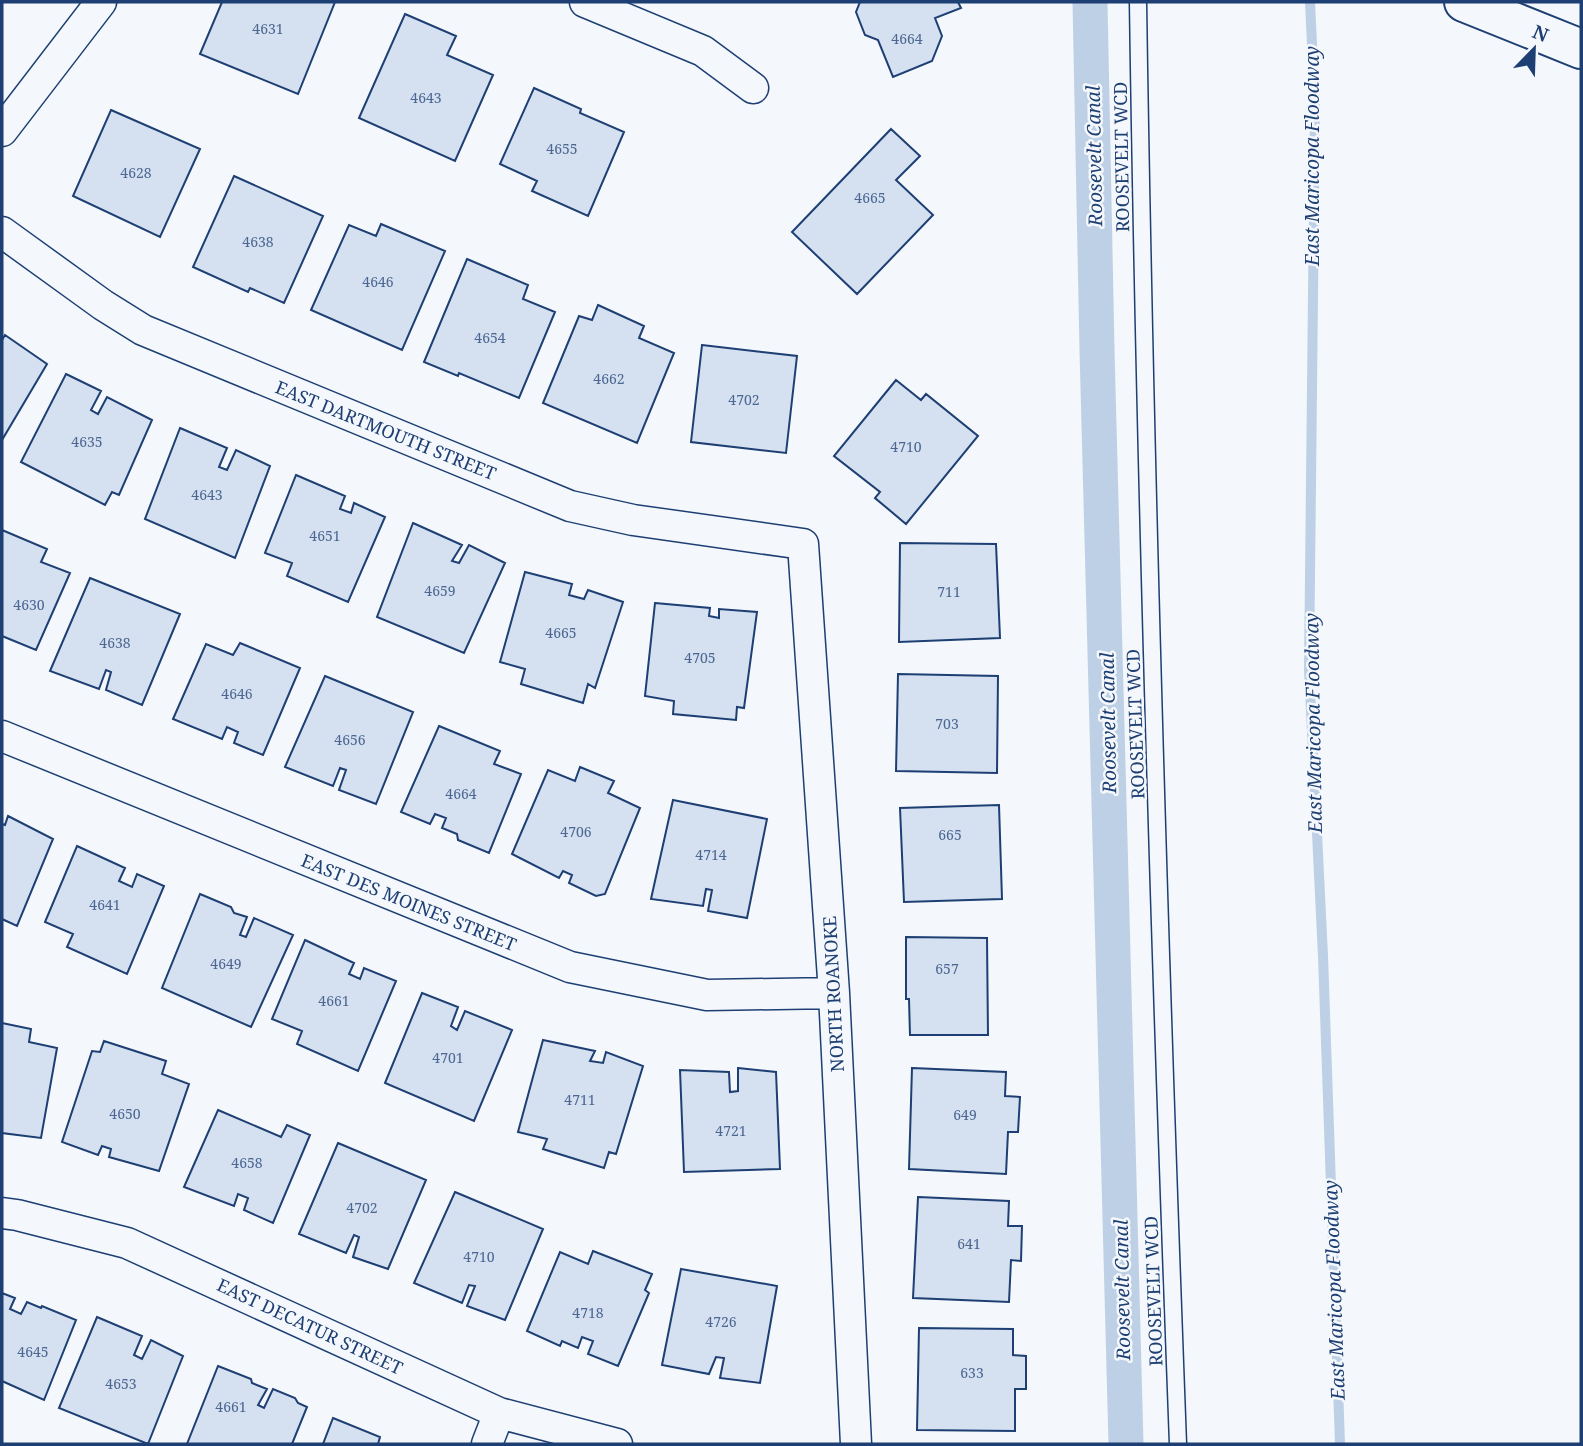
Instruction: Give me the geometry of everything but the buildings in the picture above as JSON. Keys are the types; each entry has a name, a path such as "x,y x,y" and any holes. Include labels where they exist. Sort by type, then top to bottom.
{"street":[{"path":"2,131 101,2"},
{"path":"585,2 703,51 753,88"},
{"path":"1464,2 1581,49"},
{"name":"EAST DARTMOUTH STREET","path":"2,232 103,305 143,330 570,506 633,520 803,544"},
{"name":"NORTH ROANOKE","path":"803,544 834,993 856,1444"},
{"name":"EAST DES MOINES STREET","path":"2,736 570,967 707,995 834,993"},
{"name":"EAST DECATUR STREET","path":"2,1213 127,1243 499,1413 617,1444"},
{"path":"487,1444 499,1413"}],"lane":[{"name":"ROOSEVELT WCD","path":"1138,2 1143,320 1178,1444"}],"waterway":[{"name":"Roosevelt Canal","path":"1090,2 1126,1444"},
{"name":"East Maricopa Floodway","path":"1310,2 1315,107 1309,670 1323,956 1340,1444"}]}
